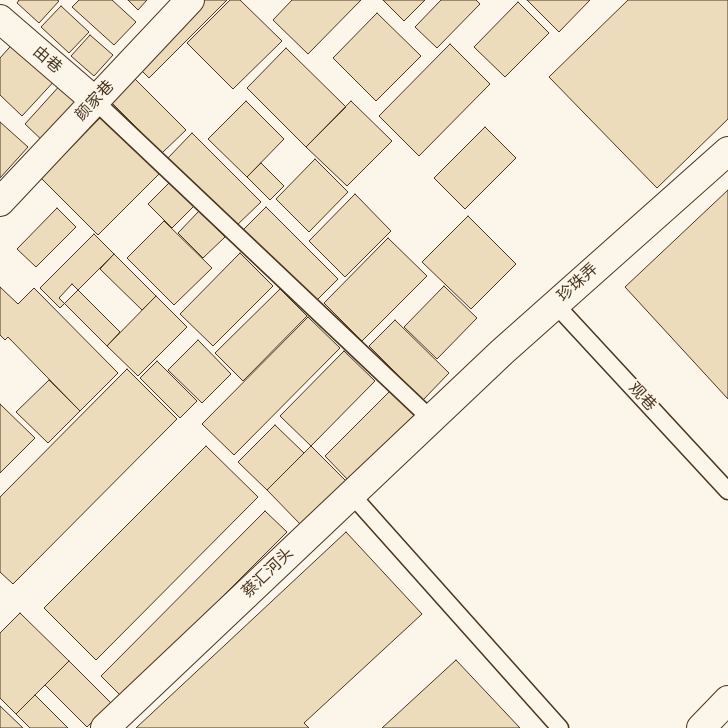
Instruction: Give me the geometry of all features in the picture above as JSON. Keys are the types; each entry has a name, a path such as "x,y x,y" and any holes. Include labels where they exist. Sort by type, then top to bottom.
{"street":[{"name":"颜家巷","path":"0,202 190,0"},
{"name":"由巷","path":"0,19 95,101"},
{"name":"珍珠弄","path":"432,419 555,304 728,151"},
{"name":"蔡汇河头","path":"105,728 432,419"},
{"path":"700,728 728,700"}],"lane":[{"path":"95,101 432,419"},
{"name":"观巷","path":"555,304 728,491"},
{"path":"352,494 560,728"}],"building":[{"path":"19,0 59,1 39,23 17,3"},
{"path":"79,0 112,0 136,22 114,45 72,7"},
{"path":"128,0 147,0 138,10"},
{"path":"183,0 227,0 149,78 127,56"},
{"path":"230,0 240,0 282,41 233,89 187,43"},
{"path":"292,0 361,0 308,54 273,20"},
{"path":"383,0 425,0 404,21"},
{"path":"441,0 476,0 480,4 437,48 415,27"},
{"path":"527,0 590,0 559,32"},
{"path":"628,0 728,0 728,119 657,188 549,77"},
{"path":"518,2 549,33 505,77 474,47"},
{"path":"61,6 89,32 69,53 41,27"},
{"path":"377,13 421,56 376,101 333,58"},
{"path":"90,35 113,55 94,76 71,56"},
{"path":"17,39 58,77 22,116 0,95 0,58"},
{"path":"450,44 490,84 419,156 379,116"},
{"path":"286,48 346,107 306,147 247,88"},
{"path":"134,78 186,130 162,153 111,102"},
{"path":"63,82 82,100 44,142 25,124"},
{"path":"246,101 284,139 247,177 208,139"},
{"path":"351,101 392,141 347,186 306,147"},
{"path":"106,112 164,169 98,235 41,178"},
{"path":"0,122 28,147 0,178"},
{"path":"485,127 516,158 465,209 434,178"},
{"path":"192,133 261,202 235,227 167,159"},
{"path":"315,159 348,192 309,232 276,199"},
{"path":"261,163 284,186 270,200 247,177"},
{"path":"172,180 196,204 172,228 148,204"},
{"path":"728,190 728,399 625,287"},
{"path":"355,194 391,231 345,277 309,241"},
{"path":"266,207 338,279 313,304 241,232"},
{"path":"57,208 76,227 36,267 17,249"},
{"path":"199,211 225,237 203,258 178,233"},
{"path":"468,216 516,264 471,309 422,262"},
{"path":"164,221 212,268 174,305 127,258"},
{"path":"94,234 114,254 60,308 40,288"},
{"path":"388,238 427,276 362,341 324,303"},
{"path":"240,253 273,286 213,346 180,314"},
{"path":"114,254 156,296 142,310 100,269"},
{"path":"72,284 120,332 107,346 59,298"},
{"path":"444,286 477,318 437,359 404,327"},
{"path":"0,287 18,304 34,288 118,373 80,411 8,337 5,340 0,335"},
{"path":"280,289 307,316 243,381 215,353"},
{"path":"156,296 187,327 138,376 107,346"},
{"path":"308,317 340,348 234,455 202,424"},
{"path":"395,320 449,373 423,400 369,346"},
{"path":"198,340 231,374 202,403 168,370"},
{"path":"344,351 375,381 311,446 280,416"},
{"path":"157,361 197,401 180,418 140,378"},
{"path":"127,369 177,419 13,584 0,572 0,497"},
{"path":"49,380 80,411 48,443 16,412"},
{"path":"391,390 415,414 349,481 325,456"},
{"path":"0,404 35,438 0,473"},
{"path":"275,425 304,453 267,490 238,462"},
{"path":"206,446 258,497 96,660 44,608"},
{"path":"311,446 346,481 301,525 267,490"},
{"path":"265,511 287,532 122,697 101,676"},
{"path":"346,532 422,614 304,723 309,728 136,728"},
{"path":"20,613 69,661 16,714 0,698 0,633"},
{"path":"456,660 520,728 382,728"},
{"path":"69,661 111,703 87,727 45,685"},
{"path":"35,695 68,728 30,728 16,714"},
{"path":"0,706 23,728 0,728"}]}
